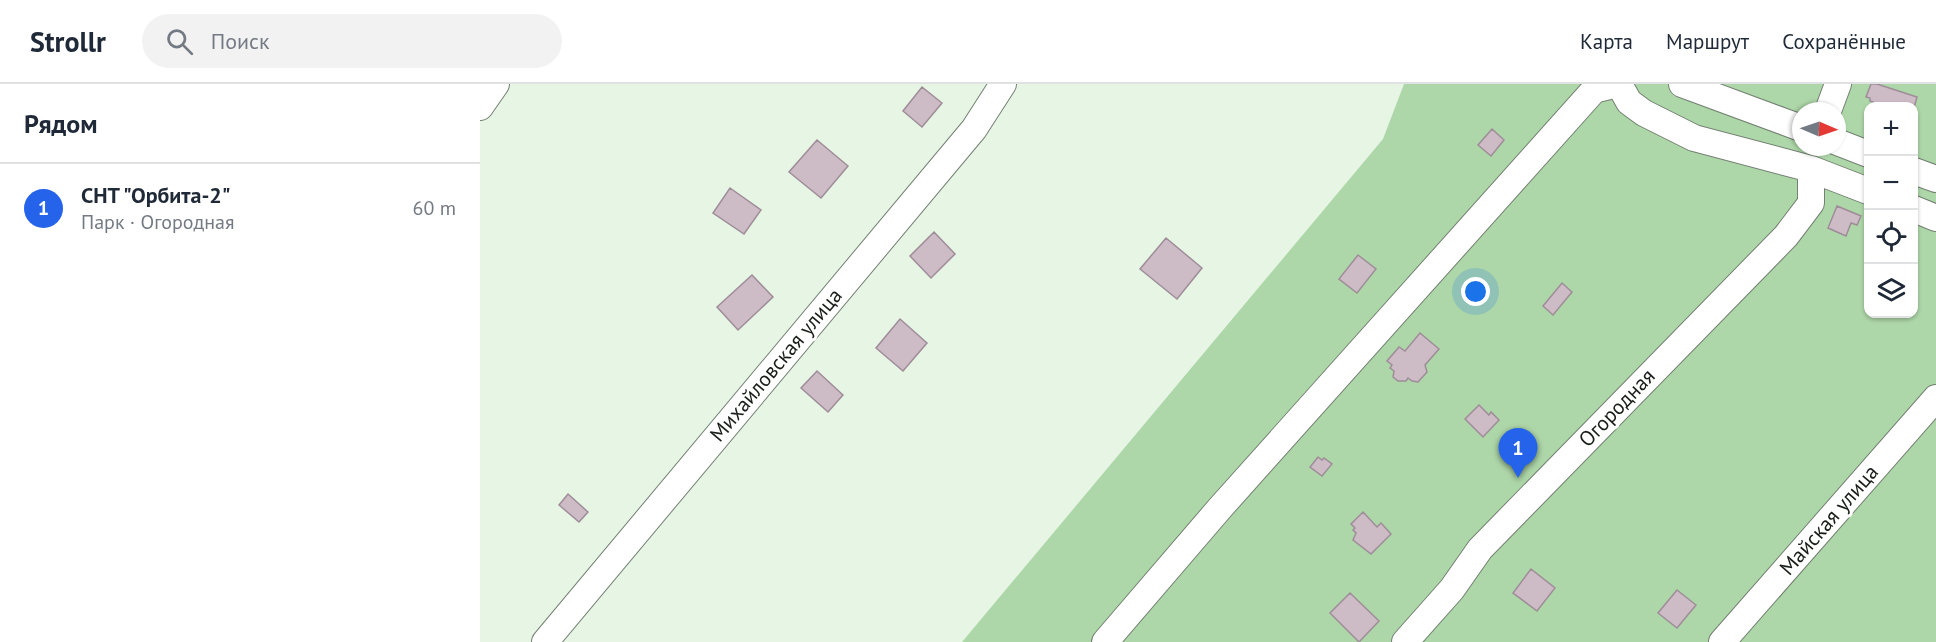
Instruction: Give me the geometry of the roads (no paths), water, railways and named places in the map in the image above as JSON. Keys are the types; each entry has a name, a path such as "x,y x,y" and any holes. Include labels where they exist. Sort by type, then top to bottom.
{"street":[{"path":"480,107 496,84"},
{"name":"Михайловская улица","path":"545,642 974,129 1003,84"},
{"path":"1105,642 1220,507 1594,90 1619,84 1629,102 1644,113 1694,138 1811,169 1864,189"},
{"path":"1682,84 1792,125"},
{"path":"1831,102 1838,84"},
{"path":"1846,145 1864,152"},
{"name":"Огородная","path":"1405,642 1452,589 1480,549 1786,236 1811,203 1811,169"},
{"path":"1918,172 1936,179"},
{"path":"1916,210 1936,218"},
{"name":"Майская улица","path":"1722,642 1936,398"}],"place":[{"name":"СНТ \"Орбита-2\"","path":"1518,478"}]}
